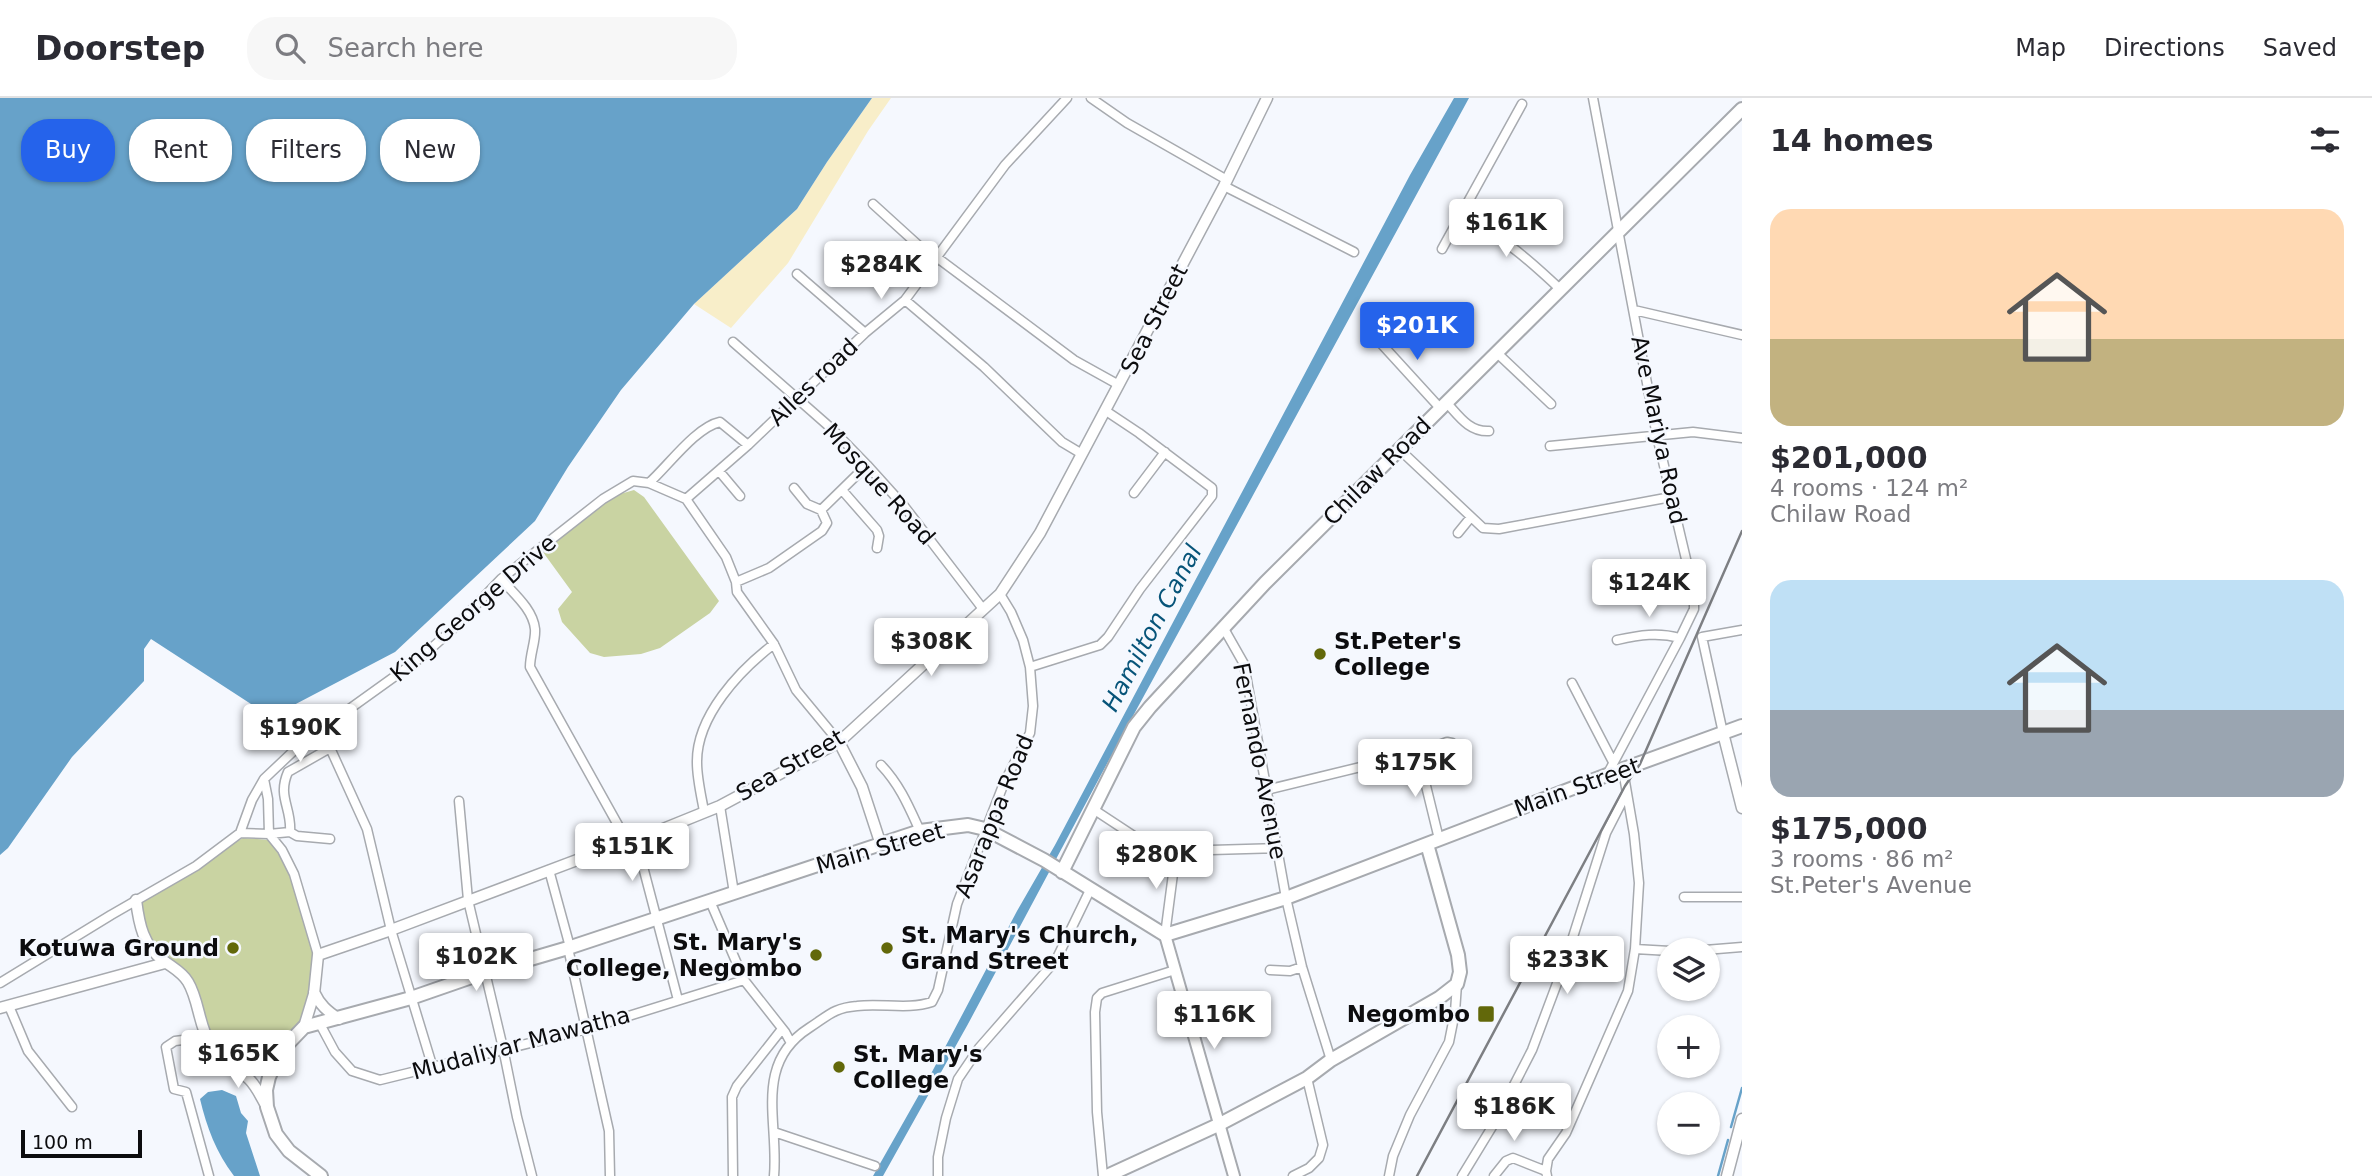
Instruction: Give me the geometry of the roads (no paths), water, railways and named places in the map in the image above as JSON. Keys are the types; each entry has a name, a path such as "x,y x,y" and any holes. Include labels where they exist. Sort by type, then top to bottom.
{"main road":[{"name":"Chilaw Road","path":"1062,872 1134,727 1150,707 1223,627 1399,449 1742,109"},
{"name":"Main Street","path":"304,1027 411,998 486,972 569,948 920,831 968,825 985,830 1044,860 1165,935 1286,898 1607,775 1618,766 1742,726"},
{"path":"1105,1176 1218,1125 1307,1078 1331,1060 1439,998 1457,984 1460,972 1458,955 1433,842"},
{"path":"1165,935 1234,1176"},
{"path":"304,1027 280,1052 269,1077 266,1090 267,1107 276,1134 289,1151 321,1176"}],"street":[{"name":"Alles road","path":"686,499 748,445 865,333 905,300 1005,165 1067,98"},
{"path":"1091,98 1225,183 1354,251"},
{"name":"Sea Street","path":"318,955 632,841 720,806 839,742 1000,594 1040,533 1106,411 1267,98"},
{"name":"Ave Mariya Road","path":"1594,98 1657,436 1694,593 1694,608 1618,766"},
{"path":"1441,249 1522,104"},
{"path":"873,204 928,254 936,256 1074,360 1119,385"},
{"path":"1461,216 1489,230 1518,250 1561,290"},
{"path":"797,274 865,333"},
{"path":"905,300 984,366 1062,442 1082,454"},
{"path":"1634,310 1742,335"},
{"path":"1386,316 1378,330 1377,339 1443,405 1471,427 1489,431"},
{"name":"Mosque Road","path":"733,342 832,429 867,465 904,506 983,609"},
{"path":"1496,352 1551,404"},
{"path":"1030,667 1100,645 1212,496 1212,488 1106,411"},
{"path":"748,445 720,422 712,423 649,483 686,499 726,557 737,592 774,644 796,690 839,742 862,787 881,845"},
{"path":"1550,446 1693,432 1742,438"},
{"path":"1399,449 1483,528 1499,529 1671,497"},
{"path":"1134,493 1165,452"},
{"path":"821,510 867,465"},
{"path":"719,471 740,496"},
{"name":"King George Drive","path":"240,833 252,800 264,779 302,743 419,659 453,629 501,579 603,499 633,481 649,483"},
{"path":"736,582 769,568 821,531 827,523 821,510 807,505 794,488"},
{"path":"842,490 877,530 877,548"},
{"path":"1458,533 1471,517"},
{"path":"501,579 531,615 535,631 530,667 632,841 657,919 678,1000"},
{"name":"Asarappa Road","path":"774,1176 771,1091 778,1061 791,1043 836,1009 858,1006 920,1006 932,1002 938,990 957,904 1004,783 1030,733 1033,706 1030,667 1023,640 1000,594"},
{"name":"Fernando Avenue","path":"1223,627 1244,664 1286,898 1302,967 1331,1060"},
{"path":"1742,630 1702,637 1742,808"},
{"path":"1617,640 1646,634 1664,634 1680,638"},
{"path":"704,811 697,761 704,731 723,695 742,671 774,644"},
{"path":"1494,1176 1506,1161 1513,1157 1547,1174 1548,1159 1566,1133 1628,990 1635,949 1639,883 1634,834 1626,794 1618,766 1572,683"},
{"path":"321,728 367,829 391,930 432,1065"},
{"path":"1266,790 1418,753 1447,743 1452,743 1457,748 1462,770"},
{"path":"290,832 290,815 284,802 288,772 330,748"},
{"path":"1418,753 1433,842"},
{"path":"881,765 902,791 920,831"},
{"path":"264,779 268,799 269,834 282,850 294,874 318,955 314,991 304,1027"},
{"path":"1462,1176 1495,1122 1532,1049 1565,962 1606,833 1626,794"},
{"path":"458,801 468,900 532,1176"},
{"path":"720,806 734,893"},
{"path":"1093,809 1134,836 1176,851 1277,848"},
{"path":"0,982 196,866 240,833 290,832 297,836 330,839"},
{"path":"1165,935 1176,851"},
{"path":"549,870 609,1131 610,1176"},
{"path":"938,1176 938,1157 946,1118 958,1079 979,1048 1056,960 1091,888"},
{"path":"1684,897 1742,897"},
{"path":"136,900 142,933 154,954 178,970 188,981 206,1037 226,1060 254,1085 267,1107"},
{"path":"710,901 744,980 791,1043"},
{"path":"1720,949 1742,947"},
{"path":"1635,949 1657,950"},
{"path":"72,1107 28,1051 4,1007 165,962"},
{"path":"1270,970 1290,971 1302,967"},
{"path":"1105,1176 1097,1112 1097,999 1102,993 1175,970"},
{"name":"Mudaliyar Mawatha","path":"320,1024 335,1052 352,1071 380,1080 587,1028 744,980"},
{"path":"1389,1176 1393,1156 1410,1115 1449,1042 1457,984"},
{"path":"314,991 327,1012 339,1018"},
{"path":"733,1176 732,1097 737,1086 782,1029"},
{"path":"206,1037 175,1041 166,1047 173,1089 186,1092 208,1176"},
{"path":"226,1060 241,1064 254,1063 280,1052"},
{"path":"1293,1176 1319,1158 1324,1145 1307,1078"},
{"path":"1727,1176 1740,1138 1742,1119"},
{"path":"774,1132 875,1166"}],"water":[{"path":"0,98 872,98 797,209 694,304 621,390 535,521 395,652 271,717 151,639 144,649 144,681 72,757 8,848 0,855"},
{"path":"1454,98 1469,98 968,1024 883,1176 873,1176 1055,845 1410,175"},
{"path":"222,1090 236,1096 241,1113 248,1121 246,1133 260,1176 234,1176 213,1139 200,1099 208,1092"}],"waterway":[{"path":"1731,1127 1742,1088"},
{"path":"1718,1176 1728,1140"}],"railway":[{"path":"1417,1176 1625,786 1640,764 1742,531"}],"place":[{"name":"St.Peter's College","path":"1320,654"},
{"name":"Kotuwa Ground","path":"233,948"},
{"name":"St. Mary's Church, Grand Street","path":"887,948"},
{"name":"St. Mary's College, Negombo","path":"816,955"},
{"name":"Negombo","path":"1486,1014"},
{"name":"St. Mary's College","path":"839,1067"}],"water label":[{"name":"Hamilton Canal","path":"1152,628"}]}
